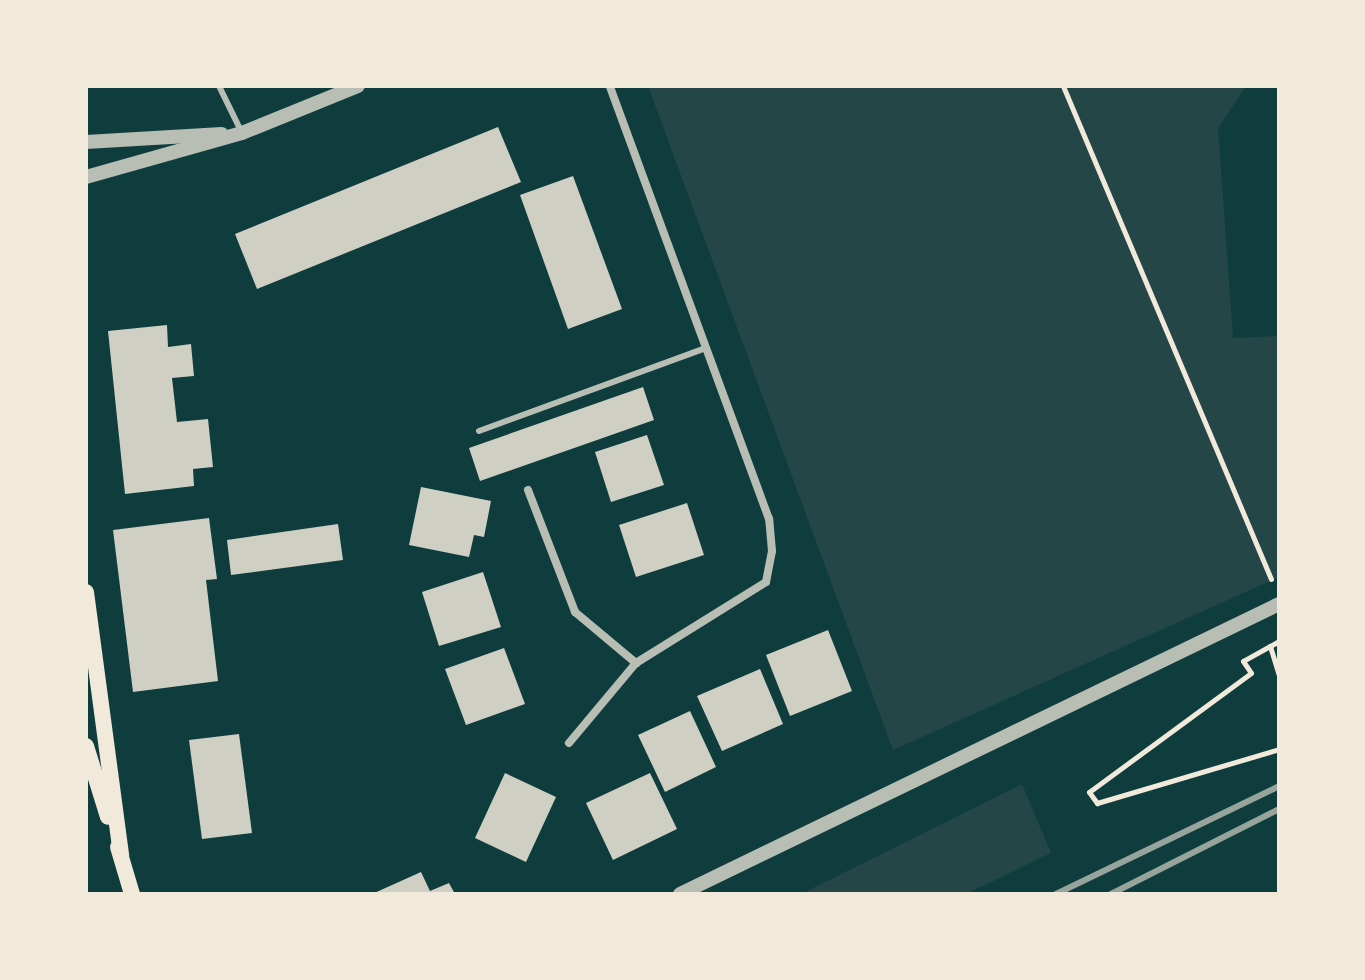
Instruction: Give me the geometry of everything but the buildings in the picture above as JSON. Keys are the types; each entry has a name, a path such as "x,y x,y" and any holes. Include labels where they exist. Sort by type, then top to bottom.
{"main road":[{"path":"86,592 121,856"},
{"path":"86,746 132,894"}],"street":[{"path":"86,177 242,133 358,86"},
{"path":"569,743 636,663 766,582 769,519 703,349 610,86"},
{"path":"86,142 242,133"},
{"path":"528,490 575,612 636,663"},
{"path":"680,894 1277,597"}],"lane":[{"path":"219,86 242,133"},
{"path":"479,431 703,349"}],"path":[{"path":"1063,86 1277,597"},
{"path":"1279,641 1243,661 1251,673 1089,792 1097,803 1279,749"},
{"path":"1270,646 1279,675"}],"shaded area":[{"path":"648,86 1246,86 1218,128 1233,338 1279,336 1279,577 893,750"},
{"path":"1022,784 1051,853 966,894 801,894"}],"railway":[{"path":"1056,894 1279,786"},
{"path":"1111,894 1279,809"}]}
